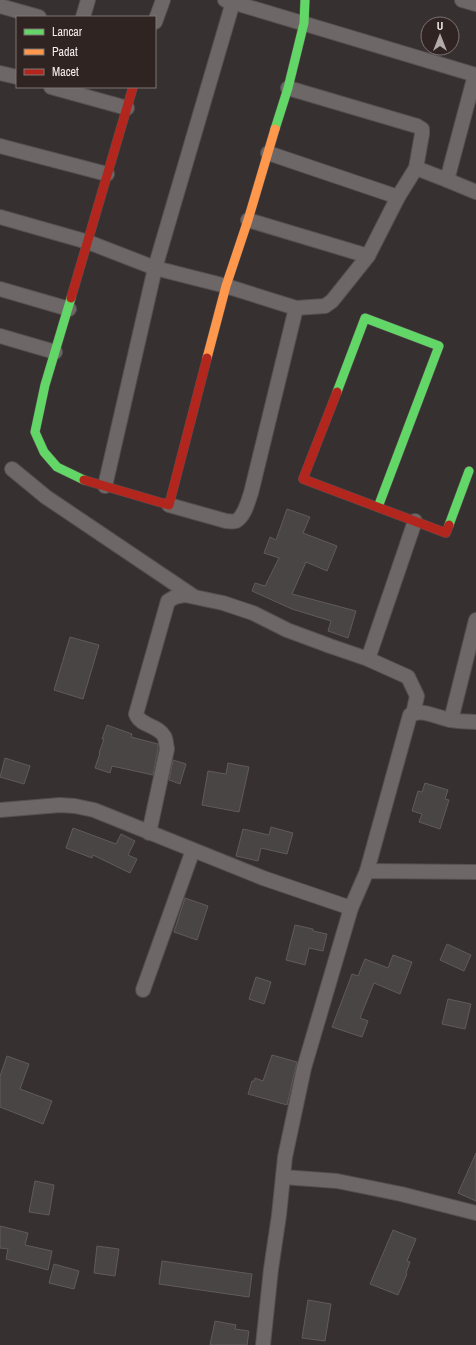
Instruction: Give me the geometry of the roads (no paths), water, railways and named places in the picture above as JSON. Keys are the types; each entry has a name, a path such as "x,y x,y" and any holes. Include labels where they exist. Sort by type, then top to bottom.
{"street":[{"path":"83,16 88,0"},
{"path":"156,19 163,0"},
{"path":"169,505 226,286 248,220 288,88 304,23 305,0"},
{"path":"462,0 476,4"},
{"path":"105,486 155,268 234,2 476,75 447,180"},
{"path":"0,6 15,5 37,16"},
{"path":"0,73 16,77"},
{"path":"55,88 127,108"},
{"path":"133,88 69,309 45,385 35,429 36,436 44,452 57,467 82,479 226,521 235,521 240,517 245,509 250,493 296,308"},
{"path":"0,217 88,242 155,268 226,286 296,308 327,305 332,301 368,256 398,197 416,168 422,129 417,126 288,88"},
{"path":"0,146 107,174"},
{"path":"268,153 398,197"},
{"path":"416,168 476,192"},
{"path":"248,220 368,256"},
{"path":"0,289 69,309"},
{"path":"378,507 439,346 365,318 303,480 446,533 470,471"},
{"path":"0,336 55,352"},
{"path":"12,470 46,497 193,597"},
{"path":"368,659 415,522"},
{"path":"149,833 167,749 164,735 160,731 140,720 137,712 168,600 171,598 185,595 224,604 253,613 287,630 368,659 408,677 418,696 413,714"},
{"path":"451,720 476,620"},
{"path":"264,1345 282,1177 304,1068 351,908 367,871 409,717 413,714 422,712 451,720 476,722"},
{"path":"0,810 60,805 94,810 263,878 351,908"},
{"path":"143,990 193,850"},
{"path":"367,871 476,872"},
{"path":"282,1177 337,1181 401,1194 476,1214"}]}
